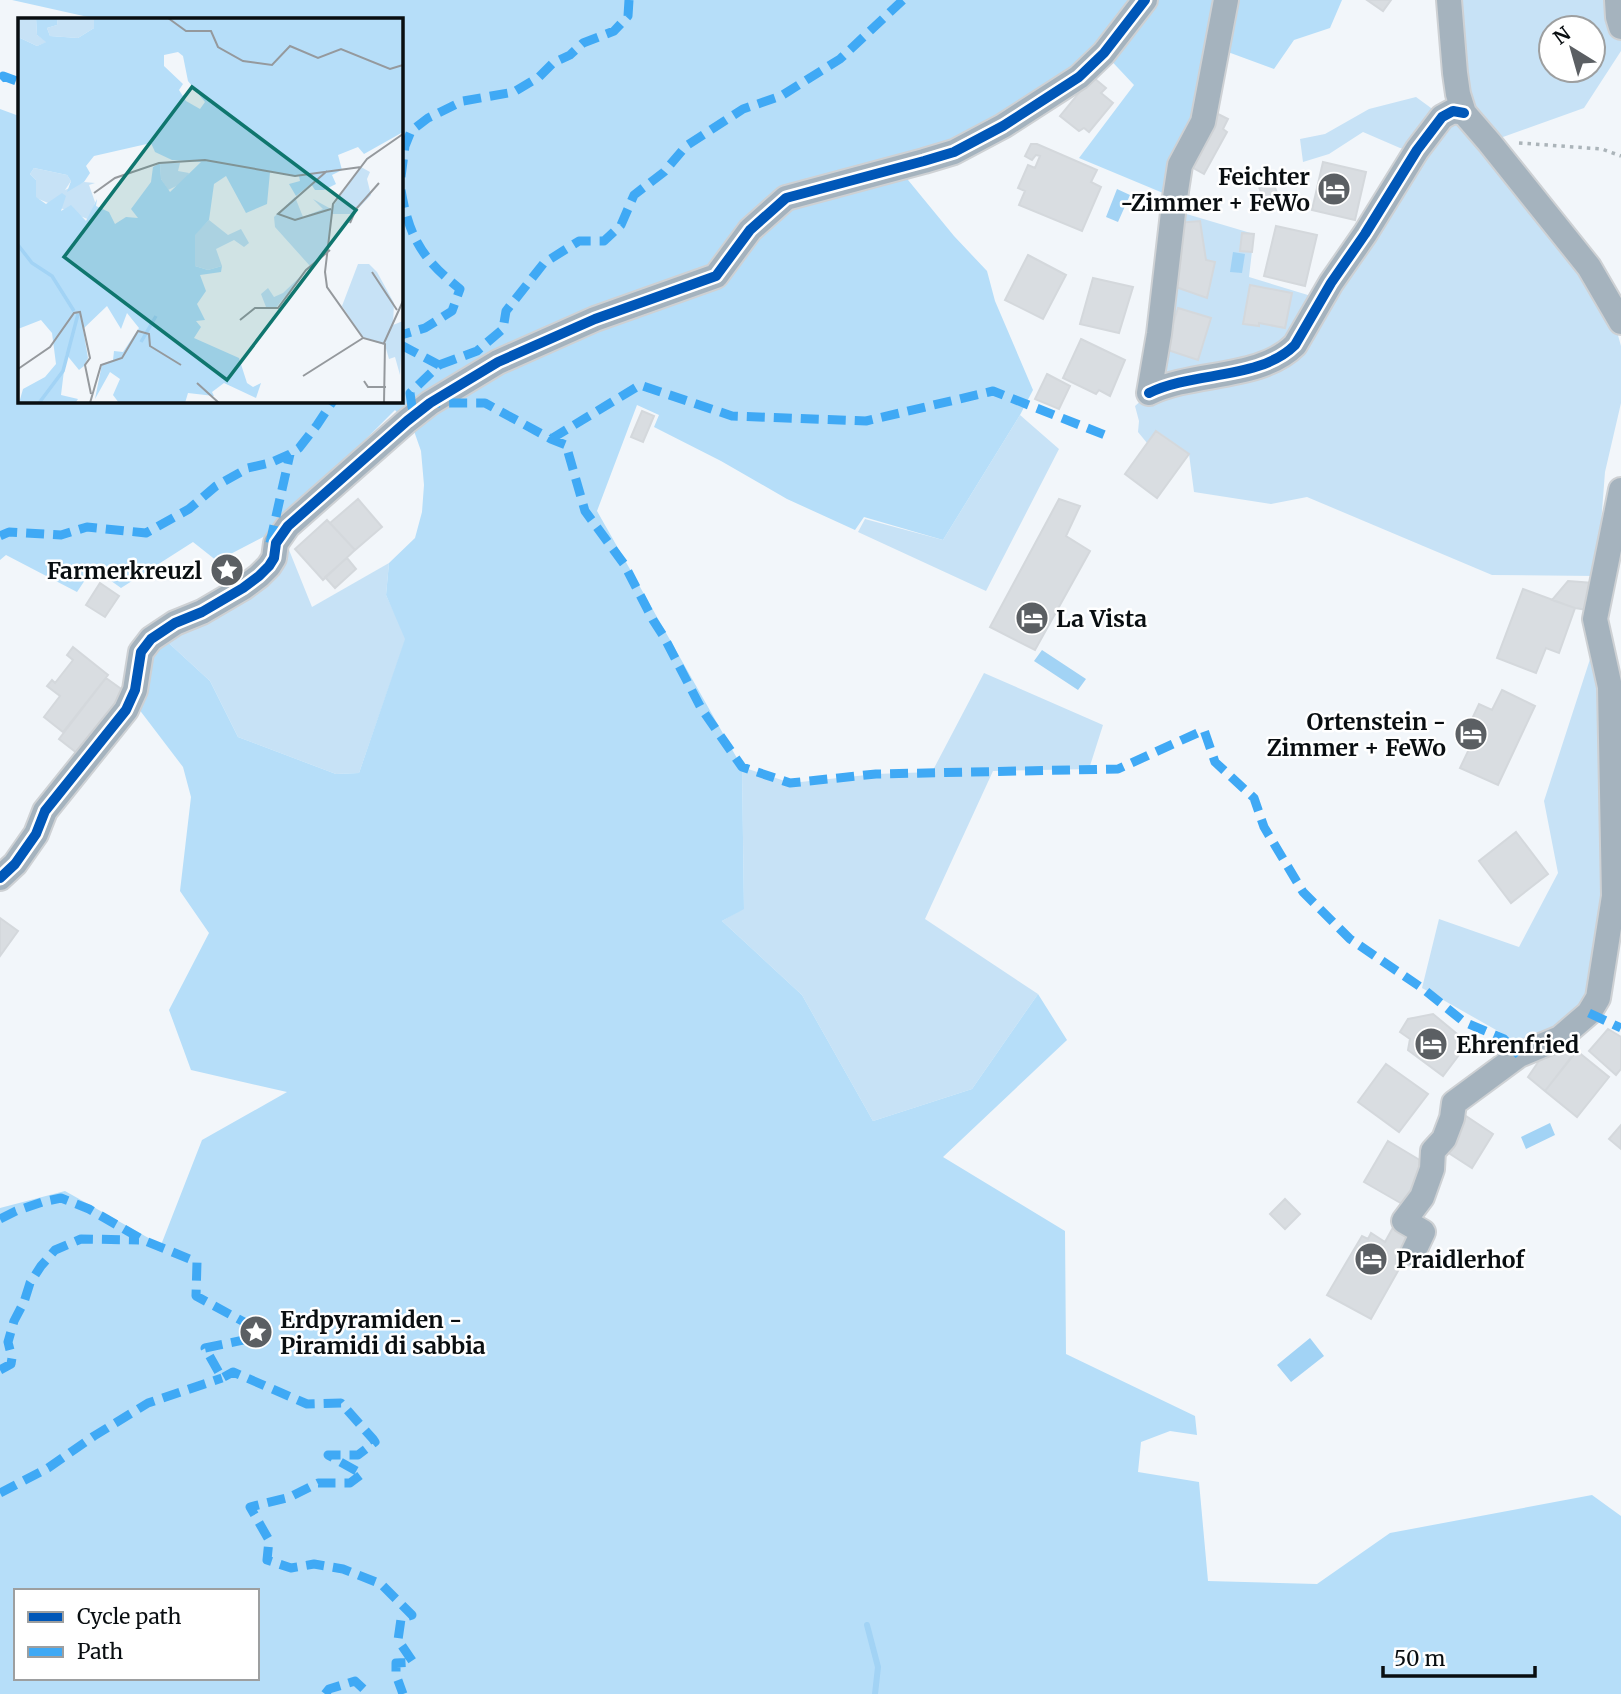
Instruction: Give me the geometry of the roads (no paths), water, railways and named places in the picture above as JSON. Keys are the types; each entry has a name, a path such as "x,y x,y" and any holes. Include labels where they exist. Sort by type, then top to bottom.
{"street":[{"path":"0,878 15,864 36,834 46,811 126,710 135,690 141,652 151,639 243,588 269,566 274,558 276,543 288,527 430,403 498,362 595,319 716,276 750,230 786,198 954,152 1003,126 1079,77 1104,53 1145,0"},
{"path":"1226,0 1203,122 1180,165 1149,393 1176,383 1263,365 1288,352 1295,345 1331,283 1417,150 1442,117 1453,111 1464,113"},
{"path":"1449,0 1455,73 1464,113 1589,267 1621,322"},
{"path":"1617,0 1621,27"},
{"path":"1413,1253 1423,1233 1404,1221 1422,1197 1432,1169 1433,1151 1444,1139 1452,1118 1454,1102 1519,1055 1560,1038 1589,1013 1598,998 1614,896 1610,687 1595,619 1621,490"}],"waterway":[{"path":"867,1625 878,1667 875,1694"}],"place":[{"name":"Feichter -Zimmer + FeWo","path":"1334,189"},
{"name":"Farmerkreuzl","path":"227,570"},
{"name":"La Vista","path":"1032,618"},
{"name":"Ortenstein - Zimmer + FeWo","path":"1471,734"},
{"name":"Ehrenfried","path":"1431,1044"},
{"name":"Praidlerhof","path":"1371,1259"},
{"name":"Erdpyramiden - Piramidi di sabbia","path":"256,1332"}]}
